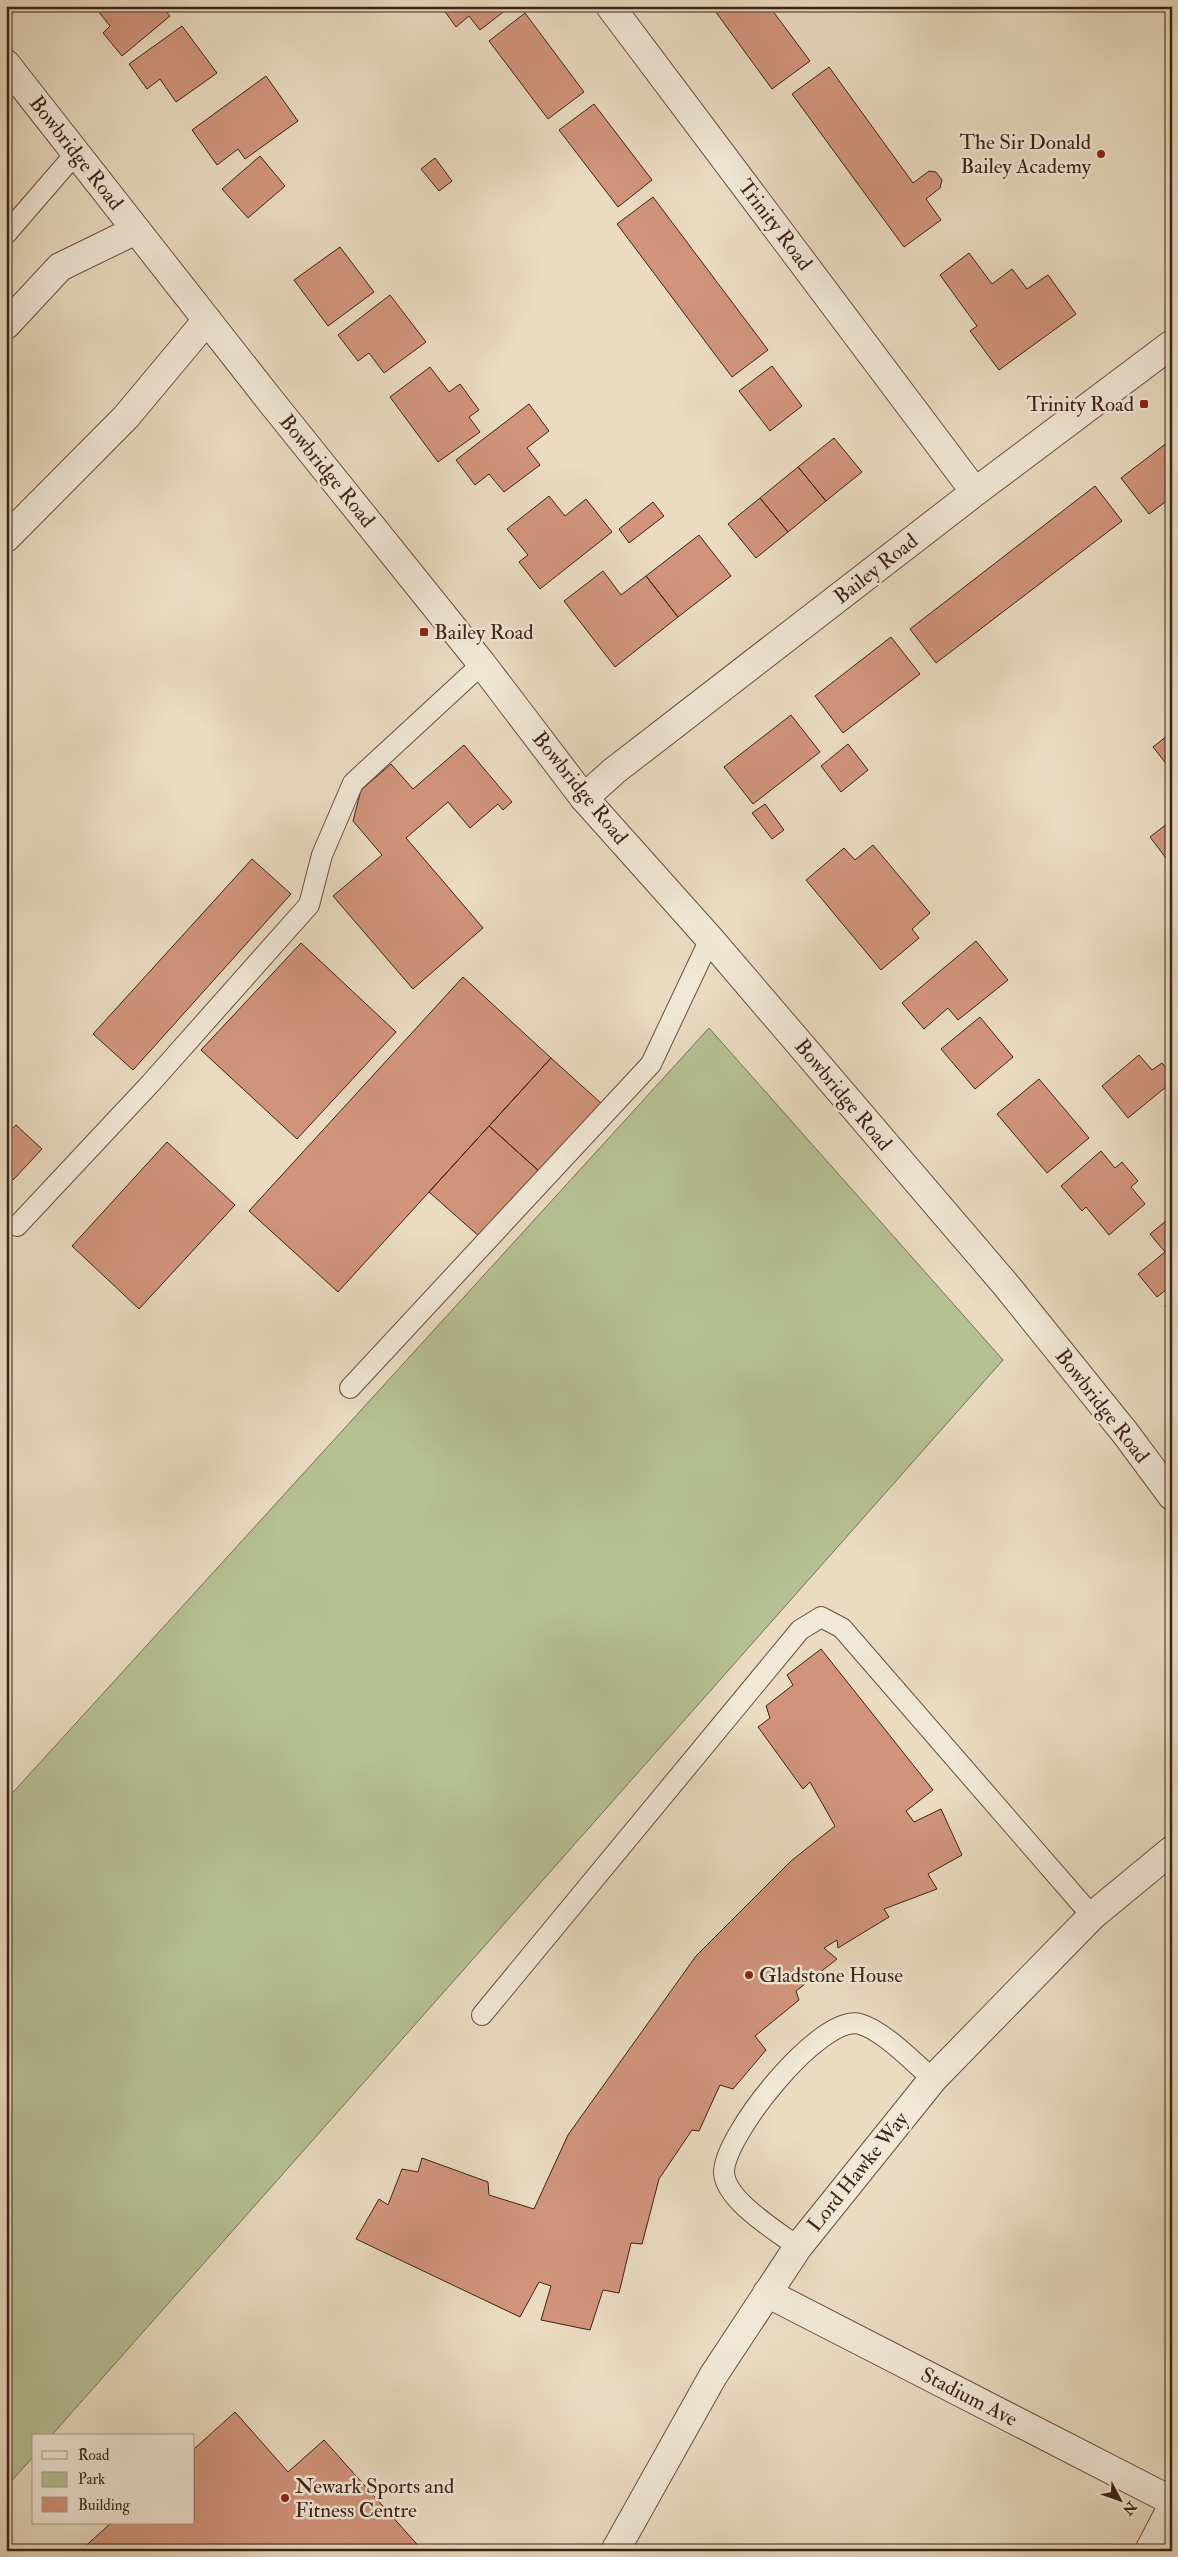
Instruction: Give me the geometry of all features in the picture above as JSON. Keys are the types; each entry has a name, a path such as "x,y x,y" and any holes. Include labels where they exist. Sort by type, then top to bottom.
{"street":[{"name":"Trinity Road","path":"610,6 975,492"},
{"name":"Bowbridge Road","path":"6,64 207,320 482,664 584,798 710,939 1006,1285 1126,1434 1172,1496"},
{"path":"6,325 60,267 136,230"},
{"path":"6,538 126,417 207,320"},
{"name":"Bailey Road","path":"584,798 614,771 975,492 1172,344"},
{"name":"Lord Hawke Way","path":"615,2551 713,2376 798,2246 932,2078 1092,1916 1172,1850"},
{"name":"Stadium Ave","path":"767,2293 1172,2501"},
{"path":"1149,2551 1172,2507"}],"lane":[{"path":"6,234 76,153"},
{"path":"17,1226 150,1084 309,906 322,855 353,783 482,664"},
{"path":"350,1388 652,1064 710,939"},
{"path":"482,2015 800,1630 821,1617 842,1628 1092,1916"},
{"path":"798,2246 745,2207 734,2196 724,2174 729,2150 749,2116 784,2071 816,2041 836,2029 858,2023 876,2031 932,2078"}],"green space":[{"path":"709,1028 1003,1360 53,2434 32,2434 32,2458 6,2487 6,1800"}],"building":[{"path":"94,6 161,6 170,16 122,56 103,33 110,26"},
{"path":"441,6 511,6 480,30 469,16 456,27"},
{"path":"721,6 769,6 810,61 772,89 715,11"},
{"path":"525,13 584,92 548,119 489,41"},
{"path":"182,26 217,73 176,102 160,79 147,89 129,64"},
{"path":"829,67 913,183 929,171 936,172 942,180 940,188 926,199 941,220 904,247 792,94"},
{"path":"266,76 298,121 245,159 238,149 217,165 192,130"},
{"path":"594,104 652,180 618,207 559,130"},
{"path":"260,156 285,186 248,218 222,189"},
{"path":"435,158 452,181 439,191 421,169"},
{"path":"653,197 768,350 732,377 617,224"},
{"path":"340,247 374,292 328,326 294,280"},
{"path":"969,253 992,284 1012,269 1027,289 1048,275 1076,314 999,370 970,331 977,326 940,275"},
{"path":"390,295 426,342 384,373 369,353 358,361 338,335"},
{"path":"772,366 802,406 770,431 739,391"},
{"path":"430,367 449,392 460,384 479,410 469,417 480,432 438,462 390,397"},
{"path":"529,404 549,431 527,448 540,465 504,492 489,474 475,485 456,460"},
{"path":"834,438 862,472 826,501 798,467"},
{"path":"1172,439 1172,497 1149,514 1121,478"},
{"path":"798,467 826,501 788,532 760,498"},
{"path":"1095,486 1122,521 936,663 910,629"},
{"path":"549,496 565,516 586,499 612,532 540,589 519,562 528,555 507,529"},
{"path":"760,498 788,532 756,558 728,524"},
{"path":"653,502 664,516 629,543 619,529"},
{"path":"699,535 731,576 678,617 646,576"},
{"path":"603,571 621,595 646,576 678,617 615,667 564,601"},
{"path":"891,637 920,674 843,733 815,696"},
{"path":"791,715 820,752 753,804 724,767"},
{"path":"1172,732 1172,771 1153,747"},
{"path":"848,744 868,770 841,792 821,766"},
{"path":"464,745 512,802 503,810 498,804 470,828 448,802 406,838 483,928 413,989 333,896 382,855 353,821 361,790 391,764 413,789"},
{"path":"765,804 784,830 772,839 752,813"},
{"path":"1172,820 1172,866 1150,837"},
{"path":"873,845 930,913 912,929 919,938 881,970 806,880 844,848 855,860"},
{"path":"252,859 291,894 133,1070 93,1034"},
{"path":"976,941 1008,980 958,1020 948,1008 924,1029 902,1003"},
{"path":"301,943 396,1032 297,1139 201,1050"},
{"path":"463,977 551,1058 338,1292 249,1211"},
{"path":"980,1017 1013,1057 975,1089 941,1049"},
{"path":"1139,1055 1152,1070 1162,1063 1172,1075 1172,1082 1128,1118 1102,1086"},
{"path":"551,1058 602,1104 540,1172 489,1126"},
{"path":"1039,1079 1089,1138 1047,1173 997,1114"},
{"path":"16,1125 42,1149 13,1180 6,1174 6,1135"},
{"path":"489,1126 540,1172 481,1238 429,1192"},
{"path":"167,1142 235,1205 139,1309 72,1246"},
{"path":"1101,1151 1115,1168 1122,1162 1138,1181 1131,1187 1145,1204 1109,1235 1086,1207 1082,1211 1061,1186"},
{"path":"1172,1216 1172,1285 1157,1297 1138,1274 1165,1252 1150,1234"},
{"path":"1172,1301 1172,1314 1165,1306"},
{"name":"Gladstone House","path":"821,1649 933,1790 906,1811 914,1822 941,1809 962,1855 928,1874 937,1889 884,1909 889,1917 838,1948 837,1940 824,1948 837,1959 796,1991 799,2000 755,2036 766,2050 733,2089 720,2085 699,2131 692,2130 659,2179 642,2244 631,2243 619,2293 603,2290 590,2330 541,2320 551,2286 539,2282 520,2317 356,2239 379,2199 388,2205 402,2169 418,2172 422,2158 488,2182 489,2195 534,2209 568,2135 696,1956 791,1861 835,1826 810,1782 803,1789 758,1727 770,1718 766,1706 793,1685 787,1675"},
{"name":"Newark Sports and Fitness Centre","path":"235,2412 288,2472 324,2440 423,2551 80,2551 110,2524 195,2524 195,2448"}],"place":[{"name":"The Sir Donald Bailey Academy","path":"1101,154"},
{"name":"Trinity Road","path":"1144,404"},
{"name":"Bailey Road","path":"424,632"},
{"name":"Gladstone House","path":"749,1975"},
{"name":"Newark Sports and Fitness Centre","path":"285,2498"}]}
